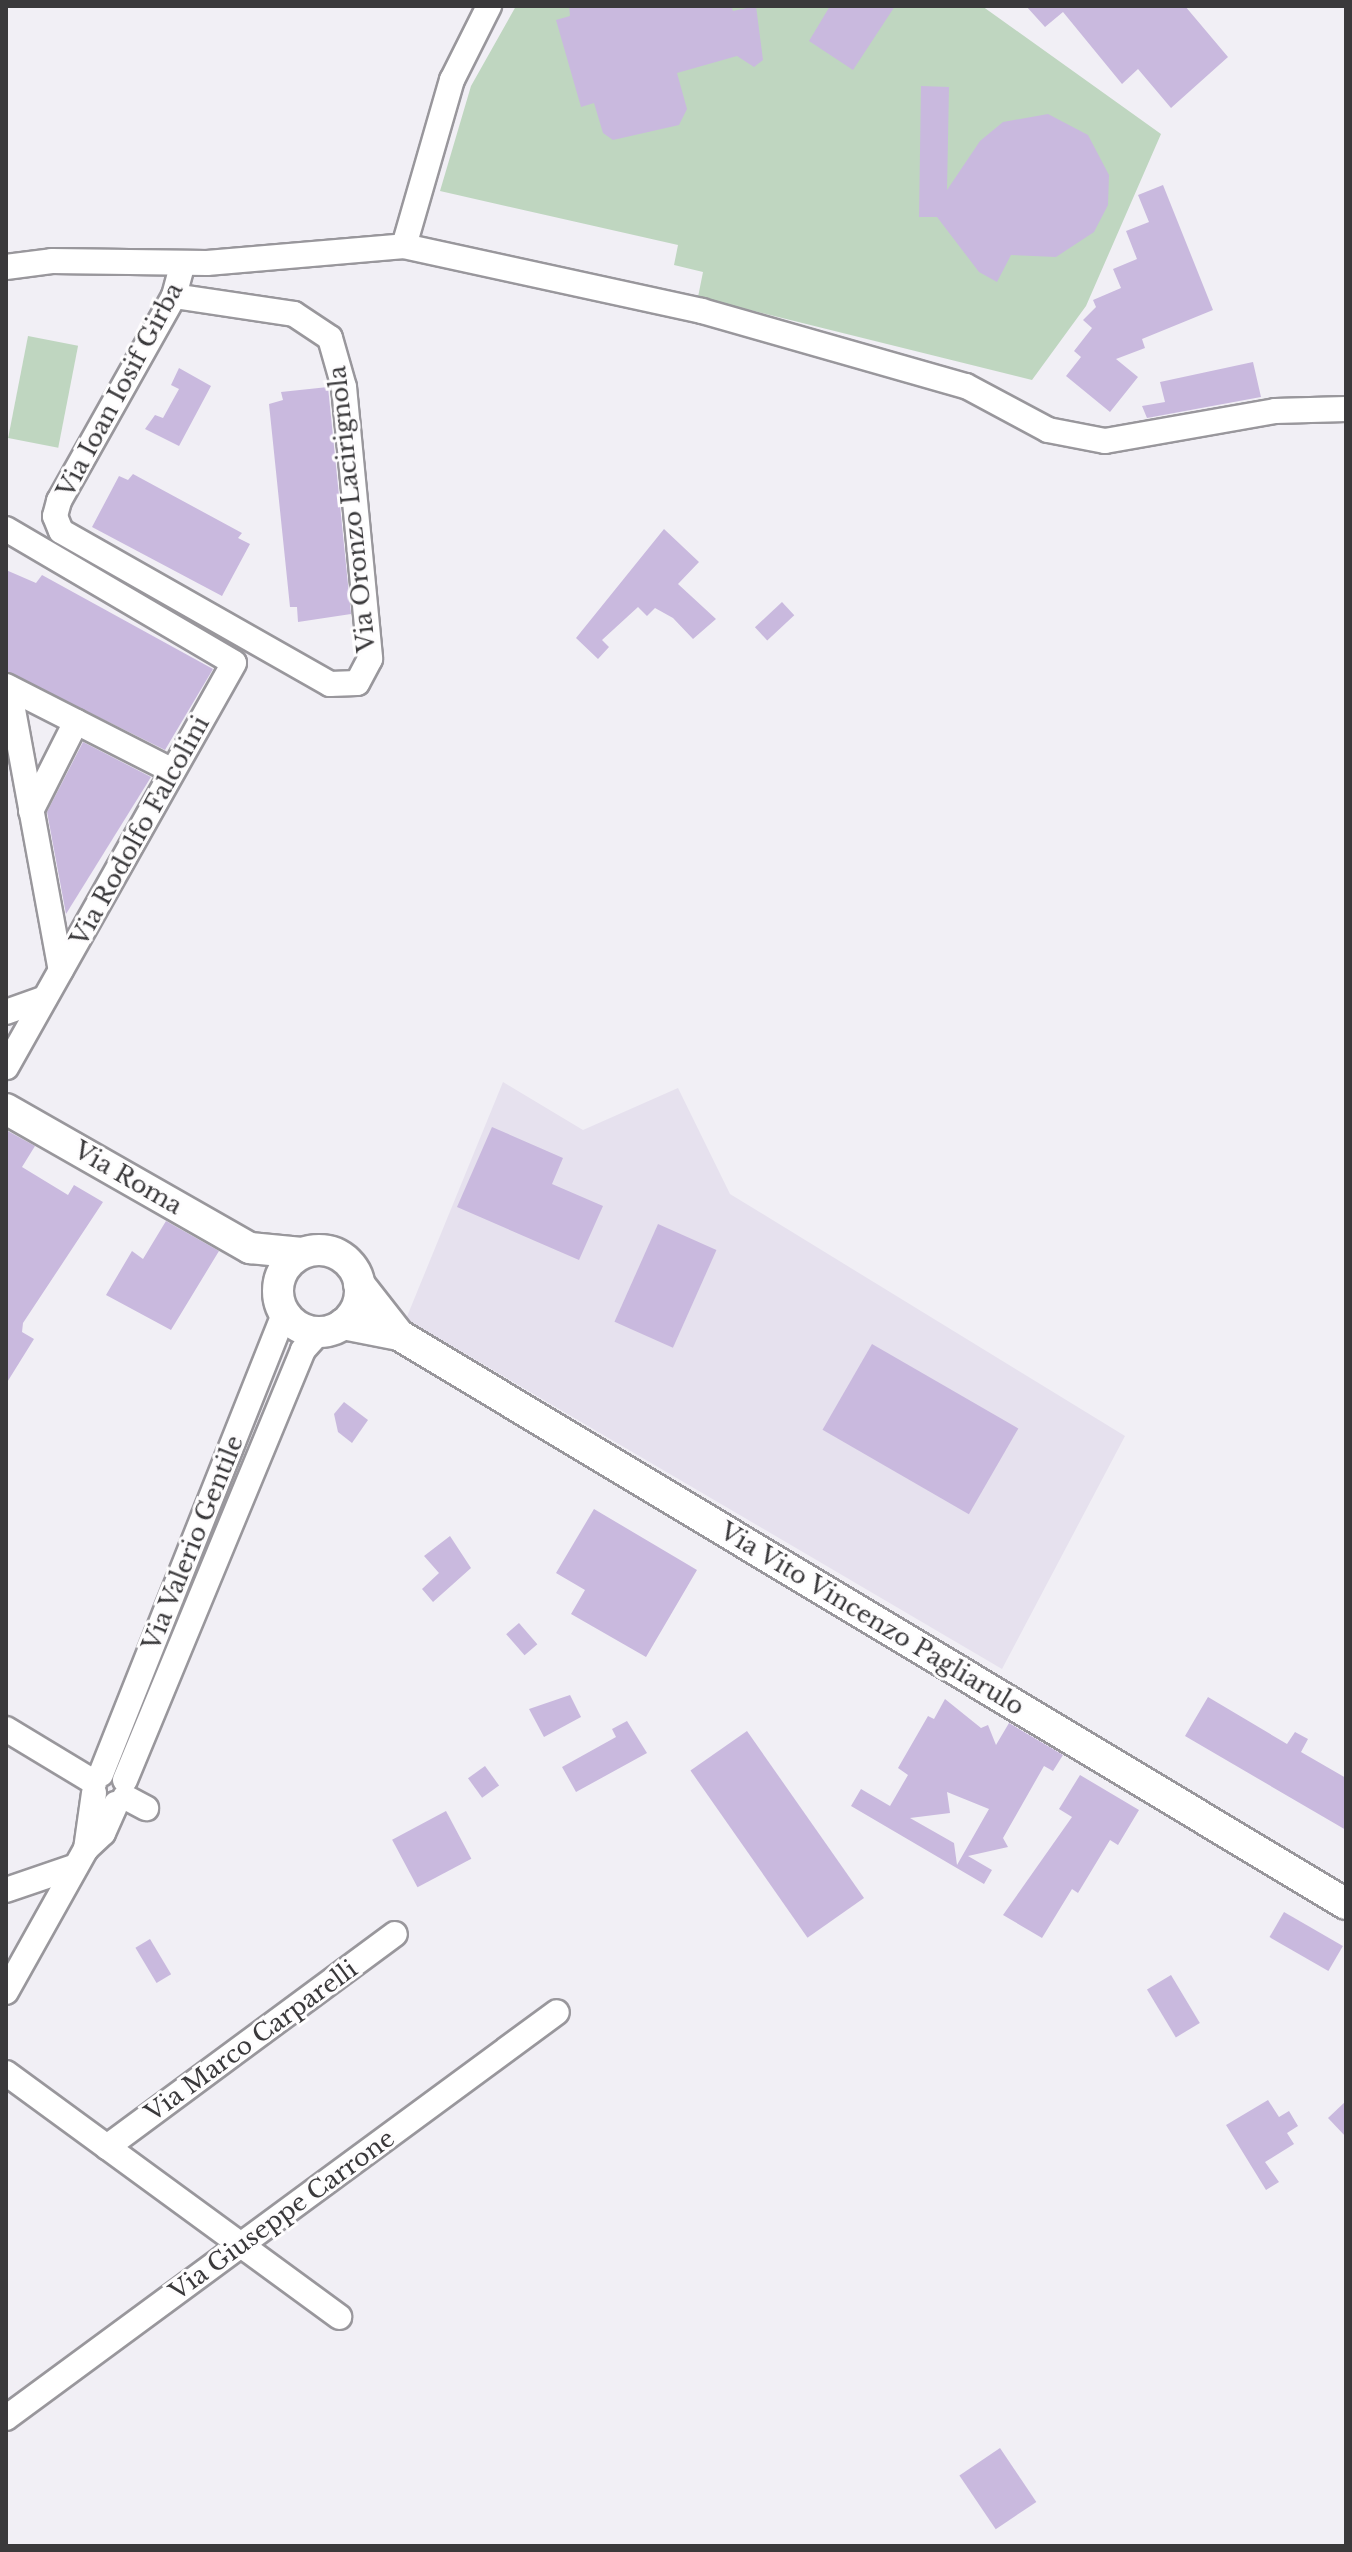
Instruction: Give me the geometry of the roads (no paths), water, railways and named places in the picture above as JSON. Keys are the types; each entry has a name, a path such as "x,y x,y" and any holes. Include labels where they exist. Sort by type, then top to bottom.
{"street":[{"path":"404,246 452,80 489,6"},
{"path":"6,267 52,261 183,263 404,246 702,311 966,386 1048,430 1105,441 1275,411 1346,409"},
{"name":"Via Ioan Iosif Girba","path":"55,516 174,296 183,263"},
{"name":"Via Oronzo Lacirignola","path":"55,516 61,531 330,684 357,683 366,673 370,659 344,387 330,338 294,314 174,296"},
{"name":"Via Rodolfo Falcolini","path":"6,1067 234,663 7,531"},
{"path":"7,687 173,771"},
{"path":"7,687 61,970"},
{"path":"31,811 76,722"},
{"path":"6,1012 45,998"},
{"name":"Via Roma","path":"6,1109 250,1248 302,1253"},
{"name":"Via Roma","path":"250,1248 281,1299"},
{"path":"302,1253 341,1256 359,1284 358,1303 331,1328 281,1299 302,1253"},
{"name":"Via Vito Vincenzo Pagliarulo","path":"359,1284 399,1335 1346,1904"},
{"name":"Via Valerio Gentile","path":"81,1858 96,1783 281,1299"},
{"name":"Via Valerio Gentile","path":"6,1992 81,1858 128,1798 303,1350 331,1328"},
{"name":"Via Vito Vincenzo Pagliarulo","path":"331,1328 399,1335"},
{"path":"6,1729 96,1783 112,1771 128,1798"},
{"path":"6,1890 81,1858"},
{"name":"Via Marco Carparelli","path":"107,2147 395,1934"},
{"name":"Via Giuseppe Carrone","path":"6,2418 557,2012"},
{"path":"6,2073 339,2317"}]}
